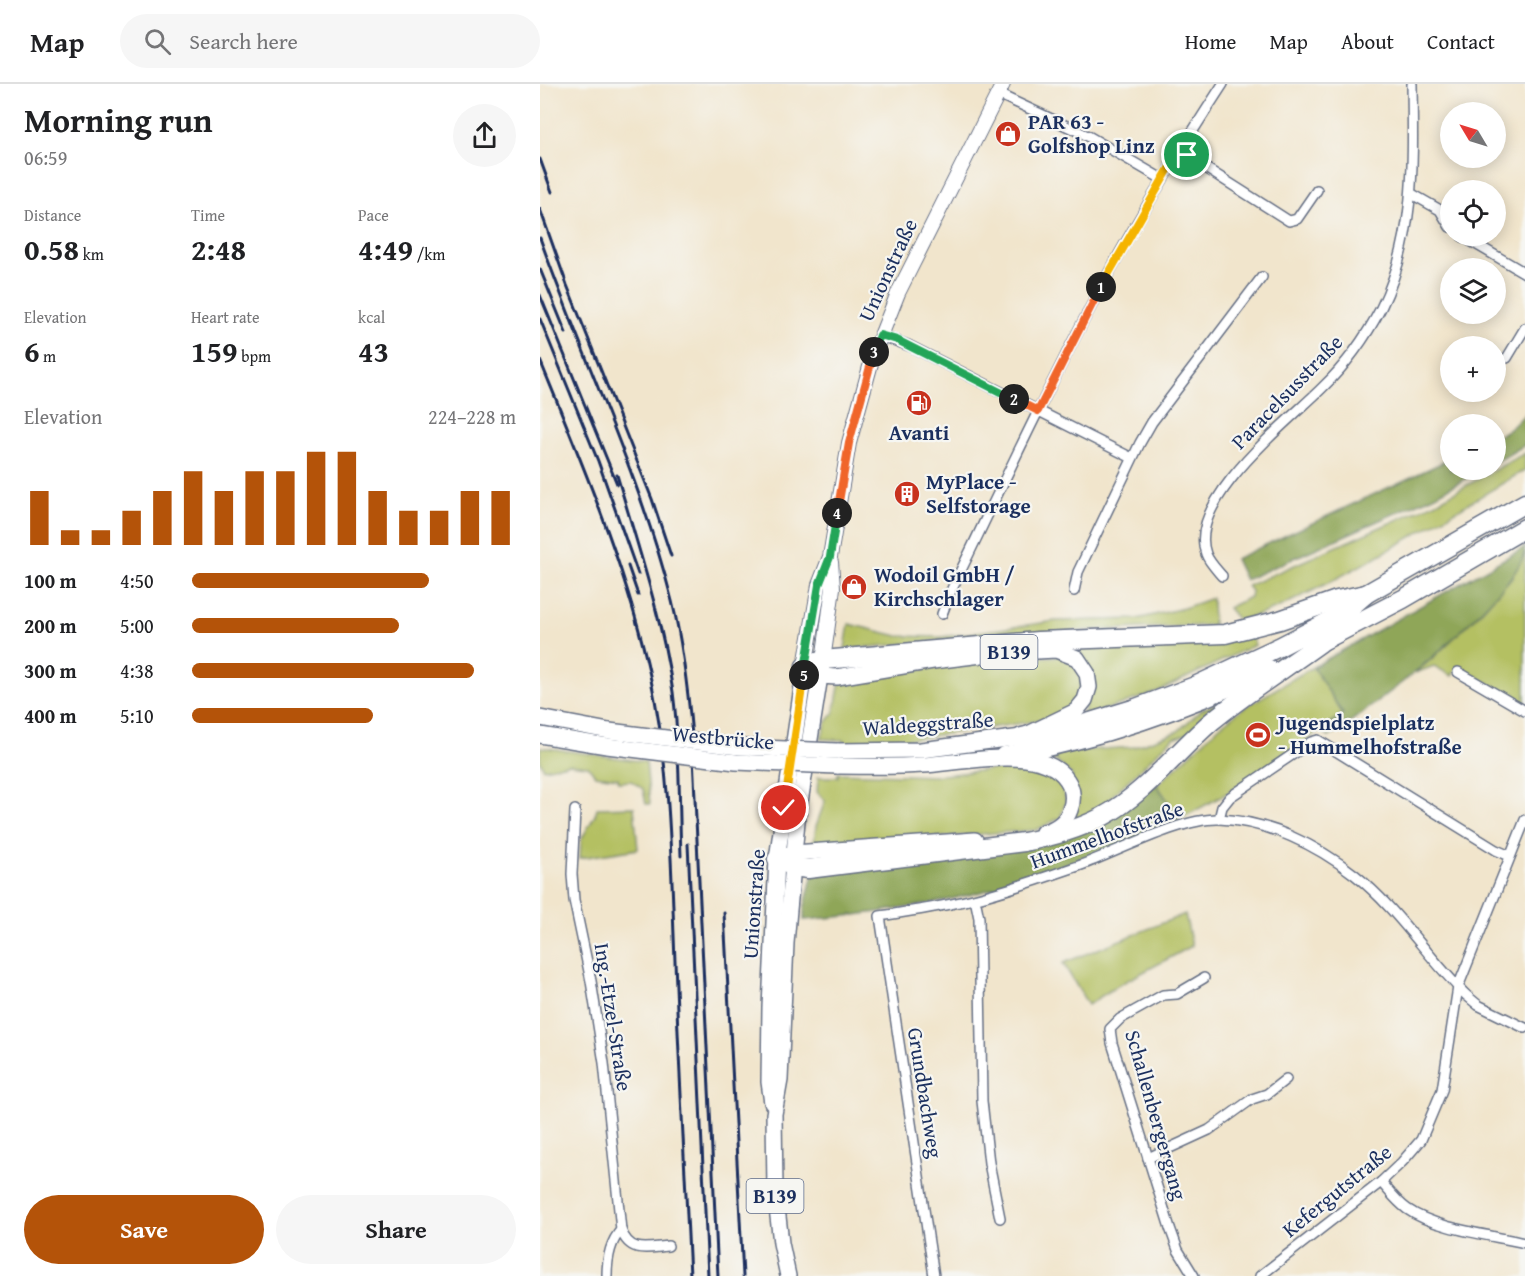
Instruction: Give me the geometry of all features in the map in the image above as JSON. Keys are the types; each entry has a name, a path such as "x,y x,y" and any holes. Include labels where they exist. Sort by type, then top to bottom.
{"highway":[{"path":"1022,737 1097,720 1136,708 1195,686 1279,647 1343,614 1366,594 1525,503"},
{"path":"1004,756 1052,747 1160,716 1214,694 1320,643 1403,599 1525,528"},
{"path":"816,667 1038,641 1225,634 1280,620 1337,600 1366,594"},
{"path":"788,860 808,868 1024,842 1054,836 1083,826 1104,816 1124,802 1212,722 1320,643"}],"main road":[{"name":"Unionstraße","path":"788,1276 774,1190 774,1114 780,1080 788,860 816,667 832,588 830,557 849,443 880,335 898,293 1001,89"},
{"name":"B139","path":"816,667 837,677 998,653 1056,650 1073,655 1081,662 1087,673 1089,687 1085,700 1071,715 1022,737"},
{"name":"B139","path":"540,718 608,739"},
{"name":"B139","path":"540,735 608,739"},
{"name":"Waldeggstraße","path":"837,759 1022,737"},
{"name":"Westbrücke","path":"608,739 736,762 837,759"},
{"name":"B139","path":"788,860 1018,837 1050,830 1063,822 1070,813 1072,798 1070,786 1063,775 1054,767 1043,763 1004,756"},
{"name":"Waldeggstraße","path":"837,759 926,765 1004,756"}],"street":[{"path":"942,614 1038,411 1096,296 1162,179 1223,84"},
{"name":"Paracelsusstraße","path":"1222,576 1210,562 1204,547 1204,533 1210,514 1229,482 1248,458 1333,376 1370,327 1394,278 1404,244 1412,194 1412,84"},
{"path":"1001,89 1162,179"},
{"path":"1179,151 1289,221 1298,219 1317,190"},
{"path":"1412,194 1440,210"},
{"path":"1479,246 1525,273"},
{"path":"1074,591 1078,572 1132,458 1160,410 1262,277"},
{"path":"1507,358 1525,328"},
{"path":"880,335 910,346 1132,458"},
{"path":"1458,672 1525,711"},
{"path":"1510,856 1496,850 1318,740 1311,742 1230,797 1222,807 1219,819 1275,831 1307,844 1337,861 1380,897 1458,987 1478,1005 1525,1028"},
{"name":"Ing.-Etzel-Straße","path":"575,810 572,874 574,900 591,981 604,1063 621,1230"},
{"name":"Hummelhofstraße","path":"879,916 975,899 1084,864 1181,826 1202,820 1219,819"},
{"name":"Kefergutstraße","path":"1260,1276 1381,1182 1398,1167 1421,1140 1437,1107 1445,1078 1458,987 1525,820"},
{"path":"975,899 979,918 982,1101 989,1163 1000,1218"},
{"name":"Grundbachweg","path":"879,916 934,1276"},
{"name":"Schallenbergergang","path":"1194,1276 1175,1243 1112,1043 1110,1029 1120,1019 1163,996 1177,994 1204,978"},
{"path":"1148,1158 1209,1130 1252,1099 1267,1094 1286,1080"},
{"path":"1381,1182 1406,1208 1420,1216 1440,1224 1525,1243"},
{"path":"607,1276 613,1238 621,1230 624,1240 631,1246 639,1248 668,1246"}],"green space":[{"path":"1525,414 1525,445 1506,456 1506,431"},
{"path":"1525,453 1525,470 1330,582 1250,618 1238,620 1228,608 1250,597 1251,591 1247,586 1435,503 1476,480 1506,480 1506,464"},
{"path":"1440,464 1440,480 1464,480 1434,496 1245,580 1235,559"},
{"path":"1525,547 1522,560 1509,580 1456,636 1395,688 1329,737 1321,731 1343,714 1313,667"},
{"path":"1525,552 1525,704 1458,666 1452,676 1434,666 1415,673 1477,616 1511,578"},
{"path":"1212,598 1213,625 1029,633 845,648 849,624 898,636 941,637 1056,621 1137,619 1184,608"},
{"path":"1251,636 1255,645 1154,693 1077,719 1085,711 1080,652 1075,648 1207,643"},
{"path":"1062,656 1076,666 1081,679 1079,697 1067,710 1044,720 883,743 843,744 843,740 821,739 826,723 834,713 840,682 984,660"},
{"path":"1313,667 1343,714 1233,790 1180,819 1157,785 1220,726 1242,709"},
{"path":"1227,699 1189,733 1173,738 1104,806 1070,825 1072,775 1056,761 1045,756 1076,748 1088,750 1134,747 1178,731 1201,710"},
{"path":"540,747 646,762 650,804 646,804 643,789 631,781 619,782 618,778 595,775 588,766 568,764 544,769 540,761"},
{"path":"1022,766 1052,773 1062,783 1066,802 1060,818 1036,830 904,840 822,844 814,842 816,826 825,801 817,792 818,777 838,777 838,773 935,776"},
{"path":"1157,785 1180,819 1085,857 1012,883 942,901 873,913 804,920 804,909 813,874 1028,846"},
{"path":"634,807 638,849 580,858 581,840 597,808"},
{"path":"1185,914 1192,946 1117,986 1088,1005 1063,963"}],"railway":[{"path":"540,159 552,192"},
{"path":"540,209 567,285 652,499 671,556"},
{"path":"540,238 644,509 672,601 682,651 692,736 718,1276"},
{"path":"540,269 566,333"},
{"path":"540,295 617,484"},
{"path":"540,319 598,461 638,574"},
{"path":"540,360 588,478 617,558 641,639 658,715 669,820 690,1276"},
{"path":"617,475 656,610 673,692 678,753 681,856"},
{"path":"628,566 638,595"},
{"path":"688,844 708,1276"},
{"path":"724,913 743,1276"}],"place":[{"name":"PAR 63 - Golfshop Linz","path":"1008,134"},
{"name":"Avanti","path":"919,403"},
{"name":"MyPlace - Selfstorage","path":"907,494"},
{"name":"Wodoil GmbH / Kirchschlager","path":"854,587"},
{"name":"Jugendspielplatz - Hummelhofstraße","path":"1258,735"}],"route":[{"path":"784,808 819,585 830,557 853,425 880,335 910,346 1038,411 1096,296 1149,200 1179,151 1187,155"}]}
